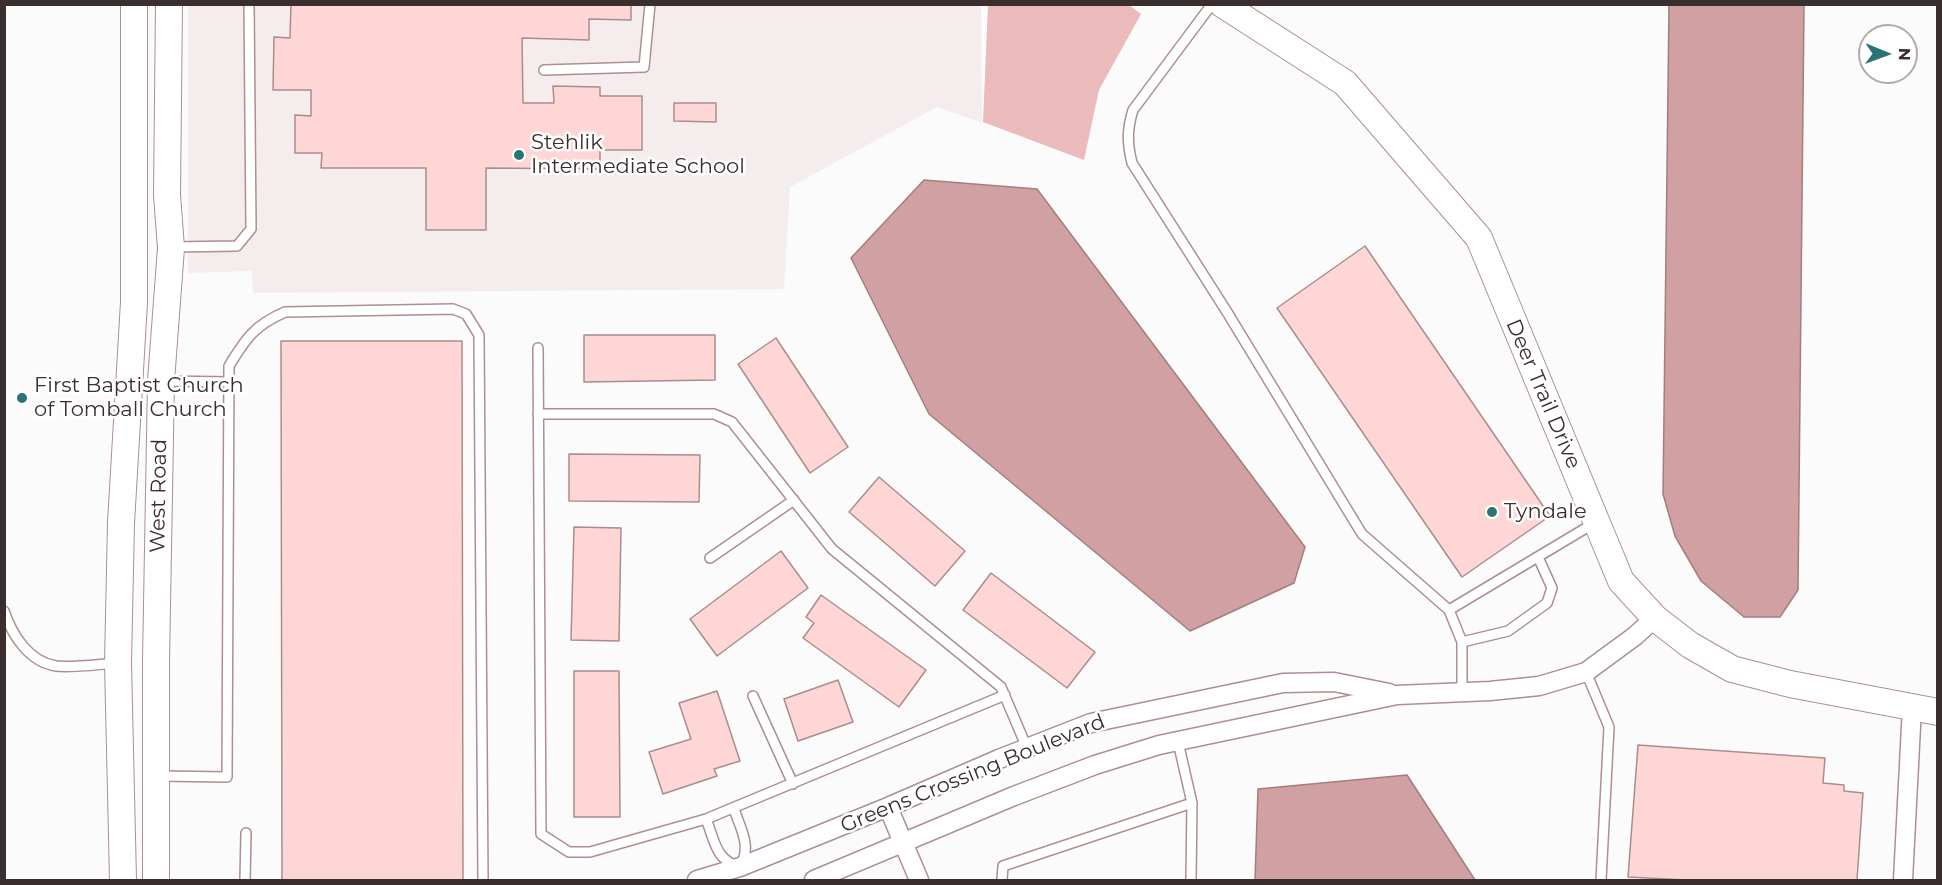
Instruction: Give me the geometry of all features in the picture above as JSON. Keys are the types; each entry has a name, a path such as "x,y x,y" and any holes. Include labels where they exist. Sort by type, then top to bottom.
{"main road":[{"name":"West Road","path":"123,880 118,663 120,523 134,302 134,4"},
{"name":"West Road","path":"156,880 156,662 161,381 171,248 167,195 169,4"},
{"name":"Deer Trail Drive","path":"1222,4 1345,82 1479,238 1621,581 1655,618 1690,645 1732,669 1790,684 1938,712"},
{"path":"135,97 167,97"},
{"path":"130,377 161,381"},
{"path":"118,663 156,662"}],"street":[{"name":"Greens Crossing Boulevard","path":"814,880 1014,796 1095,765 1178,742 1396,695 1490,691 1539,686 1586,672 1635,636 1655,618"},
{"name":"Greens Crossing Boulevard","path":"697,880 743,874 888,807 1091,723 1283,683 1334,682 1396,695"},
{"path":"1903,880 1912,707"},
{"path":"888,807 919,880"}],"lane":[{"path":"171,248 237,246 251,229 249,4"},
{"path":"544,70 644,67 650,4"},
{"path":"1212,4 1133,110 1128,127 1128,147 1132,163 1233,321 1362,534 1449,610 1462,642 1461,691"},
{"path":"156,776 227,777 229,366 246,339 265,321 285,312 453,309 466,314 479,335 483,880"},
{"path":"538,348 541,834 569,852 590,852 706,819 1005,695"},
{"path":"161,381 229,382"},
{"path":"538,414 714,414 732,422 832,549 1001,687 1027,748"},
{"path":"710,558 794,500"},
{"path":"1449,610 1596,522"},
{"path":"1462,642 1508,632 1547,603 1552,588 1538,557"},
{"path":"4,611 8,623 28,654 56,666 118,663"},
{"path":"1586,672 1609,727 1600,880"},
{"path":"753,696 793,784"},
{"path":"1178,742 1192,803 1191,880"},
{"path":"1002,880 1003,866 1192,803"},
{"path":"706,819 720,855 743,874 746,844 734,809"},
{"path":"246,833 246,880"}],"shaded area":[{"name":"Stehlik Intermediate School","path":"188,5 981,5 982,123 937,107 790,187 784,289 253,293 252,271 188,273"},
{"path":"988,5 1129,5 1141,14 1099,90 1084,160 983,122"},
{"path":"1669,5 1804,5 1798,590 1780,617 1744,617 1701,581 1675,536 1663,494"},
{"path":"924,180 1037,189 1305,547 1294,583 1190,631 929,414 851,258"},
{"path":"1407,775 1475,880 1255,880 1258,789"}],"building":[{"path":"291,4 631,4 631,20 589,19 589,40 522,38 523,103 554,103 553,86 600,87 600,96 642,96 642,150 600,150 600,169 486,168 486,230 426,230 426,168 321,168 322,153 295,153 295,115 311,116 311,90 273,90 274,37 290,38"},
{"path":"674,103 716,103 716,122 674,121"},
{"path":"1365,246 1550,516 1462,577 1277,308"},
{"path":"584,335 715,335 715,380 584,382"},
{"path":"776,338 848,447 810,473 738,364"},
{"path":"281,341 462,341 463,880 282,880"},
{"path":"569,454 700,455 699,502 569,501"},
{"path":"879,477 965,551 935,586 849,512"},
{"path":"574,527 621,528 619,641 571,640"},
{"path":"781,551 808,588 717,656 690,619"},
{"path":"991,573 1095,652 1067,688 963,610"},
{"path":"821,595 926,670 899,707 803,638 814,623 806,617"},
{"path":"574,671 619,671 620,817 574,817"},
{"path":"838,680 853,722 798,741 784,699"},
{"path":"717,691 740,761 714,769 717,776 663,794 649,752 691,739 679,703"},
{"path":"1638,745 1825,758 1823,783 1844,785 1844,791 1863,793 1857,880 1686,880 1628,877"}],"place":[{"name":"Stehlik Intermediate School","path":"519,155"},
{"name":"First Baptist Church of Tomball Church","path":"22,398"},
{"name":"Tyndale","path":"1492,512"}]}
